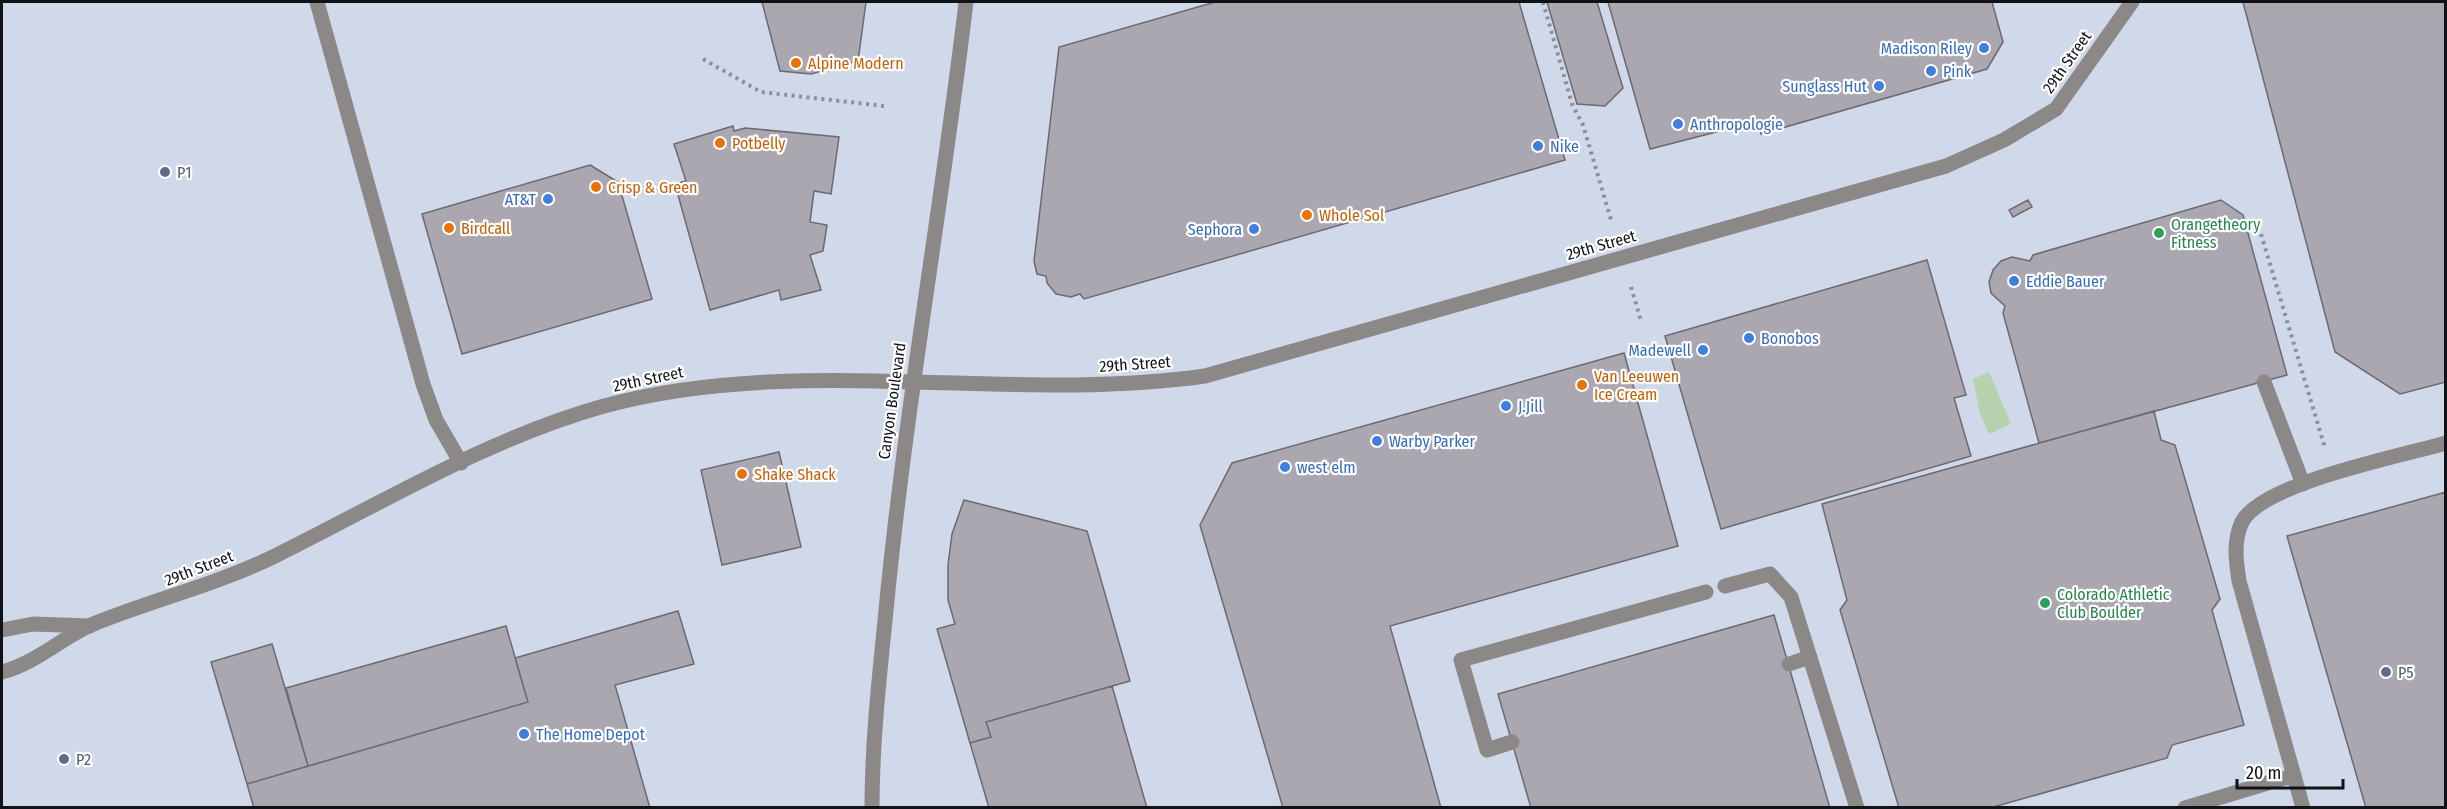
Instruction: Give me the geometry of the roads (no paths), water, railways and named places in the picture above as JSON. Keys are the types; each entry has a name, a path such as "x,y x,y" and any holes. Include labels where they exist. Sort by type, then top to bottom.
{"street":[{"path":"316,2 423,384 436,420 461,463"},
{"name":"Canyon Boulevard","path":"872,807 875,716 912,384 953,113 966,2"},
{"name":"29th Street","path":"2,672 39,657 90,626 254,565 461,463 562,420 650,395 714,386 845,381 1046,387 1162,382 1205,376 1946,166 2004,140 2056,109 2132,2"},
{"path":"2264,382 2303,483"},
{"path":"2303,807 2239,581 2235,548 2242,521 2263,500 2303,483 2445,443"},
{"path":"1725,586 1770,574 1791,597 1857,807"},
{"path":"1512,742 1487,750 1461,660 1706,592"},
{"name":"29th Street","path":"2,630 33,624 90,626"},
{"path":"1788,664 1810,657"},
{"path":"2185,807 2294,775"}],"place":[{"name":"Madison Riley","path":"1984,48"},
{"name":"Alpine Modern","path":"796,63"},
{"name":"Pink","path":"1931,71"},
{"name":"Sunglass Hut","path":"1879,86"},
{"name":"Anthropologie","path":"1678,124"},
{"name":"Potbelly","path":"720,143"},
{"name":"Nike","path":"1538,146"},
{"name":"P1","path":"165,172"},
{"name":"Crisp & Green","path":"596,187"},
{"name":"AT&T","path":"548,199"},
{"name":"Whole Sol","path":"1307,215"},
{"name":"Birdcall","path":"449,228"},
{"name":"Sephora","path":"1254,229"},
{"name":"Orangetheory Fitness","path":"2159,233"},
{"name":"Eddie Bauer","path":"2014,281"},
{"name":"Bonobos","path":"1749,338"},
{"name":"Madewell","path":"1703,350"},
{"name":"Van Leeuwen Ice Cream","path":"1582,385"},
{"name":"J.Jill","path":"1506,406"},
{"name":"Warby Parker","path":"1377,441"},
{"name":"west elm","path":"1285,467"},
{"name":"Shake Shack","path":"742,474"},
{"name":"Colorado Athletic Club Boulder","path":"2045,603"},
{"name":"P5","path":"2386,672"},
{"name":"The Home Depot","path":"524,734"},
{"name":"P2","path":"64,759"}]}
